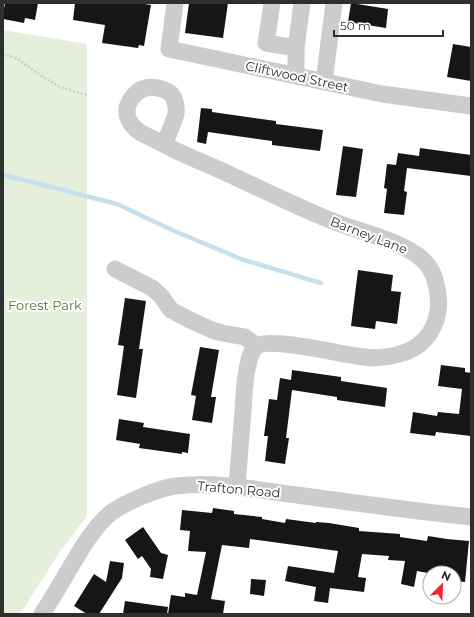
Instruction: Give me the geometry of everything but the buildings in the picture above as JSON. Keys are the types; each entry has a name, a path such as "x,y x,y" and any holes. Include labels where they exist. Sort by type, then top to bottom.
{"street":[{"name":"Cliftwood Street","path":"175,3 170,49 382,94 471,106"},
{"path":"272,3 266,43 296,48"},
{"path":"296,76 296,48 302,3"},
{"path":"324,82 334,3"},
{"name":"Barney Lane","path":"164,144 340,225 406,249 423,260 432,271 435,278 440,303 437,319 430,333 413,349 386,357 365,358 292,345 263,344 257,346"},
{"path":"115,269 152,288 161,296 171,310 176,313 212,330 245,337 257,346 250,358 246,377 237,486"},
{"name":"Trafton Road","path":"42,614 79,553 104,519 113,511 130,502 166,488 198,484 237,486 471,517"}],"path":[{"path":"3,54 18,59 60,87 87,95"}],"green space":[{"name":"Forest Park","path":"3,30 87,44 87,516 59,553 20,614 3,614"}],"waterway":[{"path":"3,175 117,204 172,230 241,259 321,283"}]}
